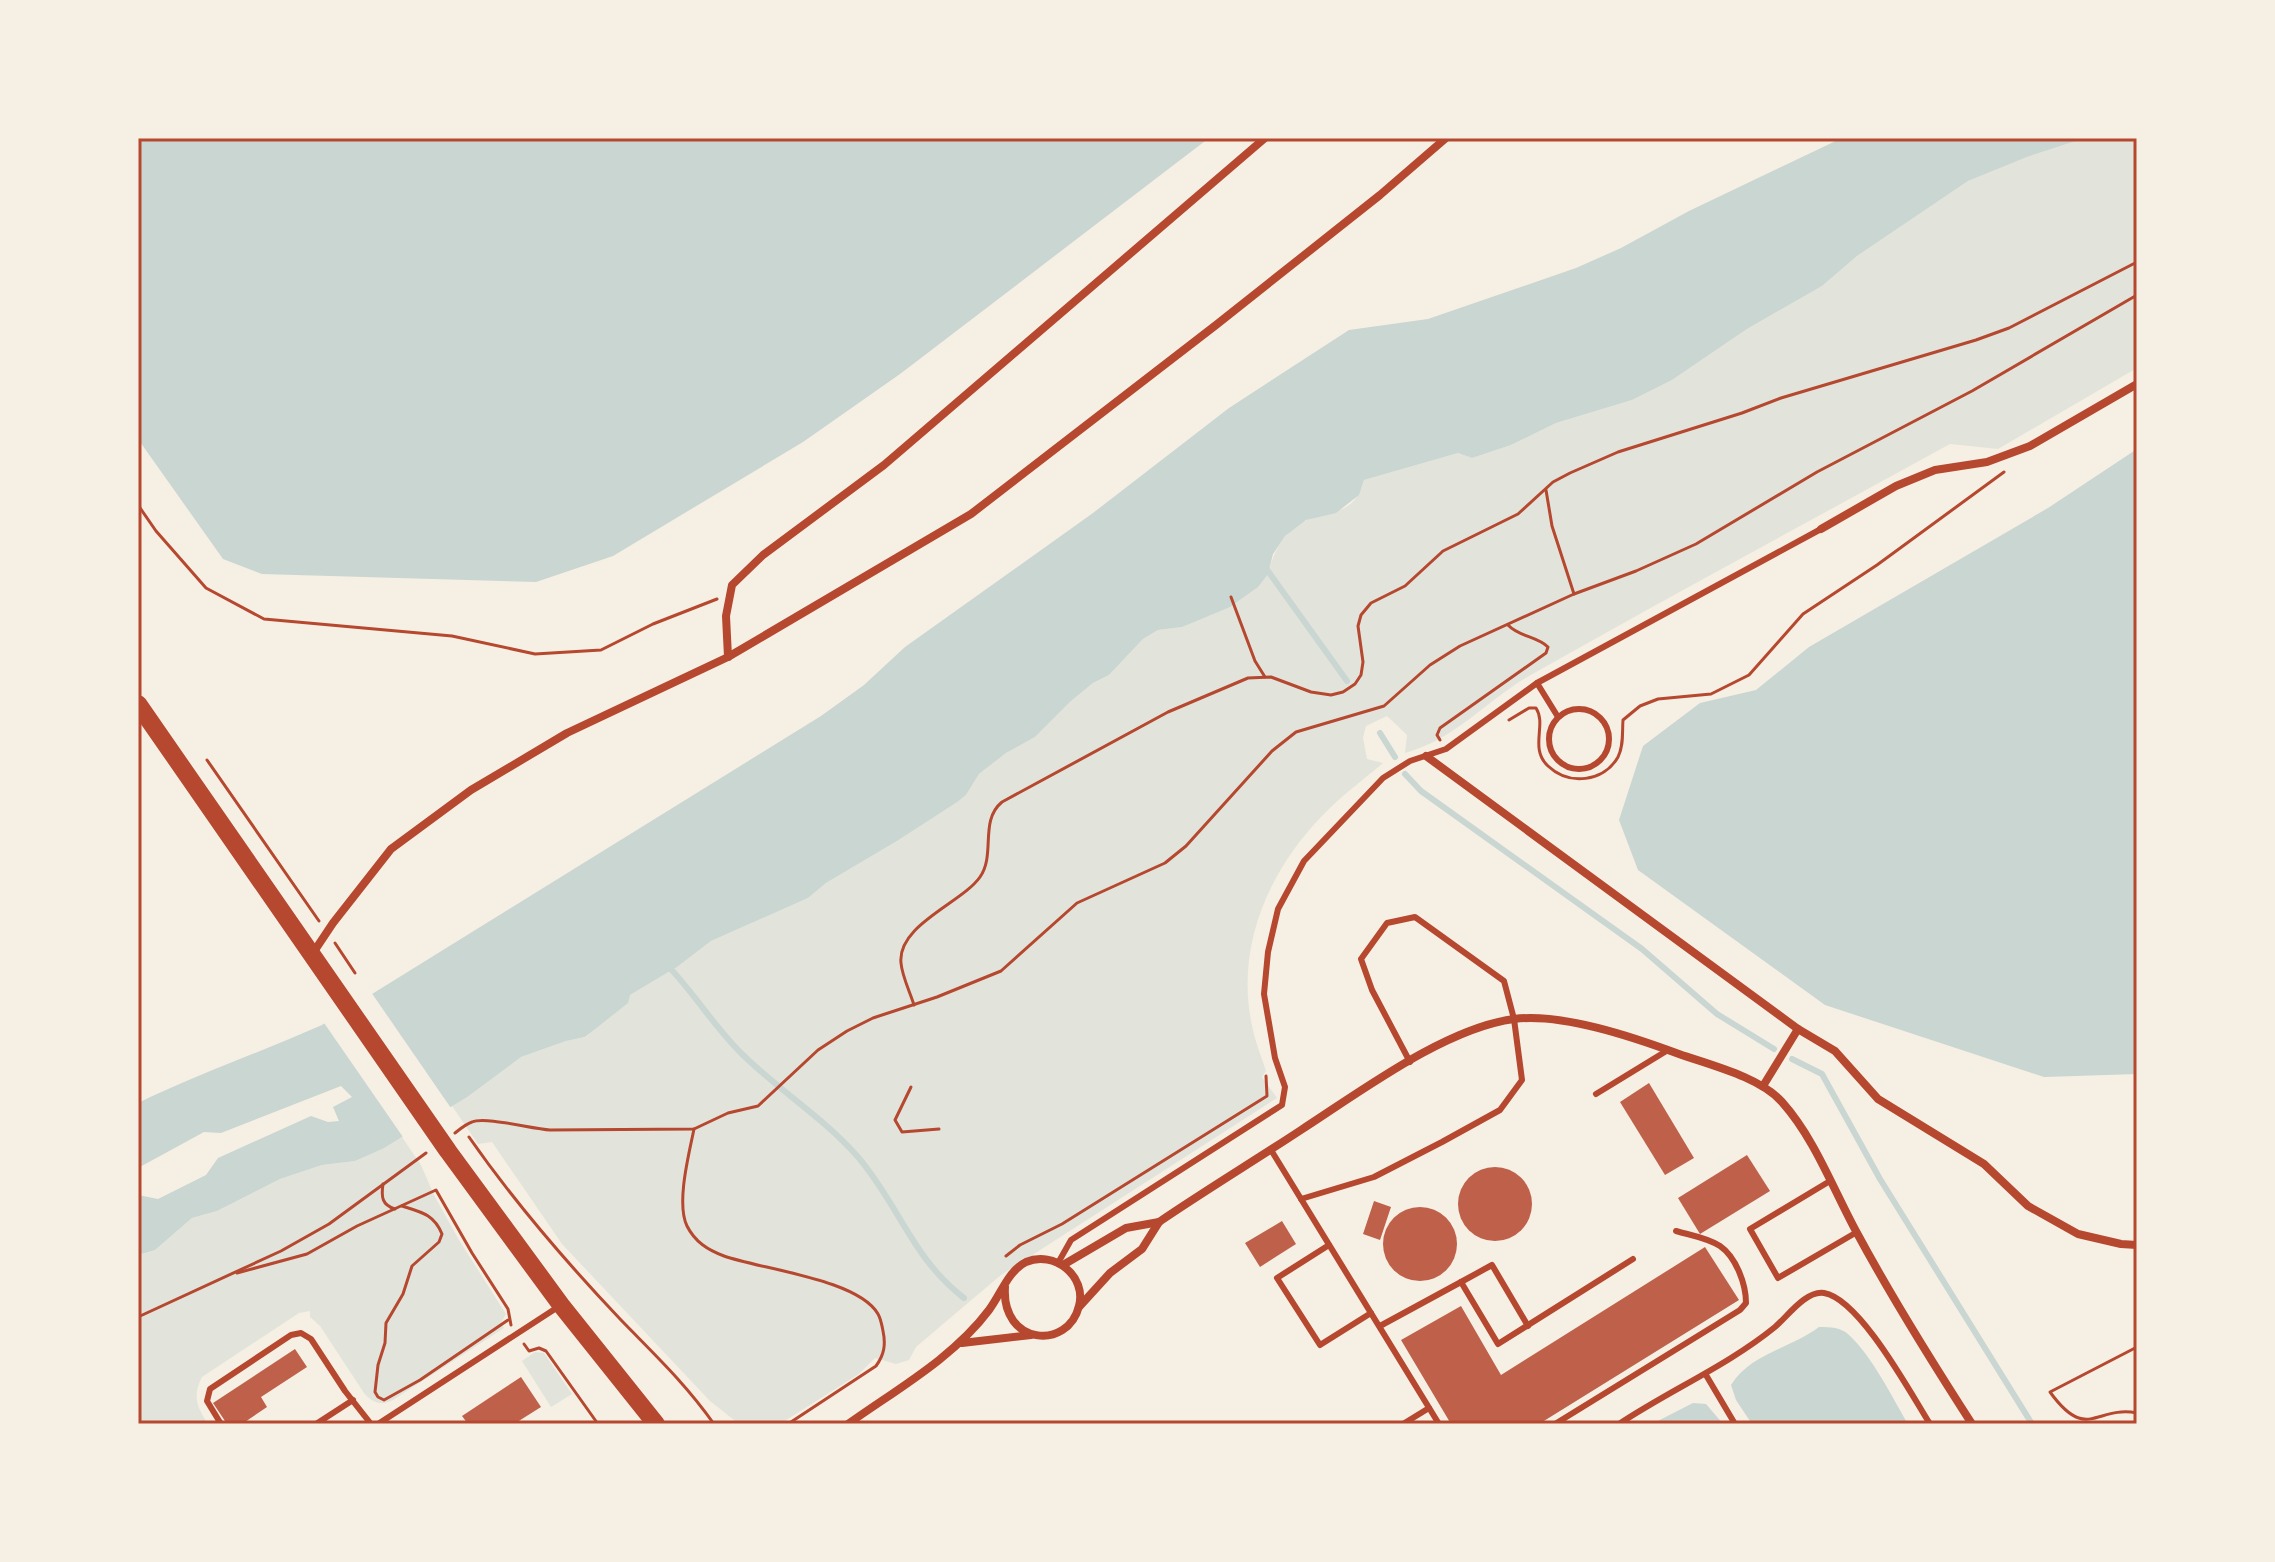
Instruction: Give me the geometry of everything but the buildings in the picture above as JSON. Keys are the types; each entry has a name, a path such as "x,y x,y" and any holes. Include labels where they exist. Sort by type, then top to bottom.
{"main road":[{"path":"138,704 443,1145 561,1305 656,1424"}],"street":[{"path":"728,657 726,616 732,585 763,555 884,465 1265,138"},
{"path":"312,956 391,849 471,790 567,733 728,657 971,514 1216,325 1380,195 1446,138"},
{"path":"1821,529 1896,486 1935,470 1987,462 2030,446 2137,384"},
{"path":"1426,756 1798,1029 1835,1051 1878,1099 1984,1164 2028,1206 2078,1234 2137,1245"},
{"path":"1060,1264 1126,1228 1159,1222 1410,1062 1469,1031 1514,1019 1535,1018 1577,1024 1668,1050 1773,1092 1788,1109 1857,1232 1972,1424"},
{"path":"1763,1086 1798,1029"},
{"path":"961,1344 1032,1335 1048,1336 1062,1331 1110,1273 1142,1249 1159,1222"},
{"path":"848,1424 961,1344 1016,1268 1027,1262 1039,1259 1060,1264 1078,1284 1079,1307"},
{"path":"1005,1287 1004,1302 1009,1317 1019,1328 1032,1335"}],"lane":[{"path":"1060,1264 1071,1240 1282,1105 1285,1087 1275,1058 1264,994 1268,952 1278,909 1304,861 1389,773 1410,761 1446,749 1537,683 1821,529"},
{"path":"1537,683 1558,717"},
{"path":"1583,709 1600,717 1609,735 1605,755 1598,762 1579,769 1560,762 1550,745 1549,735 1558,717 1583,709"},
{"path":"1301,1199 1374,1177 1500,1110 1522,1080 1514,1019 1504,981 1415,917 1387,923 1361,959 1372,990 1410,1062"},
{"path":"1596,1094 1668,1050"},
{"path":"1271,1150 1439,1424"},
{"path":"1830,1181 1750,1229 1778,1278 1857,1232"},
{"path":"1555,1424 1740,1310 1746,1303 1743,1284 1729,1255 1719,1245 1676,1231"},
{"path":"1329,1245 1277,1278 1320,1345 1371,1313"},
{"path":"1461,1282 1498,1344 1633,1259"},
{"path":"1380,1326 1492,1265 1528,1326"},
{"path":"1619,1424 1706,1375 1775,1327 1813,1294 1824,1293 1837,1299 1861,1319 1930,1424"},
{"path":"378,1424 561,1305"},
{"path":"221,1424 207,1401 210,1389 296,1333 307,1334 371,1424"},
{"path":"1706,1375 1735,1424"},
{"path":"316,1424 353,1400"},
{"path":"1403,1424 1429,1408"}],"path":[{"path":"914,1005 900,961 905,946 915,931 979,878 986,863 993,809 1018,793 1168,712 1226,685 1248,678 1265,677 1331,695 1355,684 1361,675 1363,662 1358,626 1361,615 1371,603 1405,586 1443,551 1518,514 1553,482 1618,452 1781,398 1998,332 2137,262"},
{"path":"138,1317 281,1251 329,1224 478,1120 550,1130 694,1129 728,1113 758,1106 818,1050 847,1031 873,1018 974,984 1001,971 1077,903 1165,863 1176,855 1272,751 1296,732 1384,706 1441,657 1574,594 1696,544 1817,472 1972,391 2137,295"},
{"path":"1505,723 1529,708 1536,708 1540,721 1537,736 1539,750 1548,766 1572,779 1602,773 1619,755 1623,720 1640,706 1658,699 1711,694 1749,675 1803,614 1877,565 2008,469"},
{"path":"1546,489 1552,526 1574,594"},
{"path":"138,505 156,531 206,588 264,619 452,636 535,654 601,650 653,624 731,594"},
{"path":"1231,597 1255,661 1265,677"},
{"path":"1440,740 1437,735 1440,728 1546,653 1548,647 1543,642 1514,631 1508,625"},
{"path":"207,760 355,973"},
{"path":"1006,1256 1267,1096 1266,1076"},
{"path":"911,1087 895,1120 902,1132 939,1129"},
{"path":"694,1129 683,1212 685,1223 697,1241 727,1257 840,1288 870,1305 878,1313 882,1324 884,1355 876,1366 788,1424"},
{"path":"469,1137 524,1213 623,1322 671,1369 714,1424"},
{"path":"384,1184 382,1198 395,1209"},
{"path":"229,1275 307,1254 395,1209 436,1190 465,1243 508,1309 508,1320 420,1380 384,1400 375,1392 386,1323 403,1294 412,1266 439,1242 442,1234 431,1217 402,1206"},
{"path":"526,1347 529,1351 539,1348 546,1351 598,1424"},
{"path":"2137,1347 2050,1392 2065,1411 2084,1419 2093,1420 2125,1410 2137,1413"}],"shaded area":[{"path":"138,138 1209,138 900,374 803,442 613,556 536,582 262,574 223,559 138,439"},
{"path":"1842,138 2085,138 1968,181 1857,256 1822,286 1747,329 1672,380 1632,400 1556,423 1511,445 1472,458 1458,453 1364,480 1359,495 1336,513 1306,520 1285,536 1273,554 1268,574 1258,587 1230,607 1182,627 1158,630 1143,639 1109,675 1093,683 1071,701 1035,737 1006,753 979,774 966,795 957,802 826,883 808,898 711,941 677,967 630,995 628,1003 585,1037 521,1057 467,1097 384,1148 355,1161 322,1165 280,1179 217,1211 192,1218 155,1250 138,1255 138,1195 158,1199 206,1175 218,1158 311,1116 328,1122 339,1121 333,1107 352,1097 341,1086 221,1133 204,1132 138,1168 138,1103 322,1025 821,716 864,685 905,647 1093,513 1229,408 1349,330 1428,319 1576,268"},
{"path":"2085,138 2137,138 2137,368 1998,449 1950,444 1529,676 1454,730 1423,747 1405,753 1407,735 1387,716 1366,726 1363,738 1367,759 1383,763 1336,802 1302,838 1271,888 1252,942 1248,1000 1253,1030 1266,1071 1262,1077 1277,1098 1001,1275 916,1347 909,1360 896,1364 875,1358 859,1374 780,1424 739,1424 710,1401 562,1244 492,1142 478,1144 452,1106 521,1057 586,1037 630,995 677,967 711,941 808,898 826,883 966,795 979,774 1006,753 1035,737 1071,701 1093,683 1109,675 1143,639 1158,630 1182,627 1268,574 1277,549 1292,529 1307,520 1348,506 1360,492 1364,480 1458,453 1472,458 1511,445 1556,423 1632,400 1672,380 1747,329 1822,286 1857,256 1968,181"},
{"path":"2137,449 2137,1074 2044,1077 1825,1005 1638,870 1619,820 1643,746 1700,703 1756,690 1809,647 2048,508"},
{"path":"402,1137 421,1165 459,1240 506,1314 501,1323 504,1328 393,1400 381,1403 364,1393 320,1326 310,1317 310,1311 299,1313 202,1377 197,1401 208,1424 138,1424 138,1255 155,1250 192,1218 217,1211 280,1179 322,1165 355,1161"},
{"path":"1819,1327 1831,1327 1849,1335 1866,1354 1908,1424 1752,1424 1736,1400 1731,1385 1759,1359"},
{"path":"535,1352 544,1353 572,1394 551,1407 522,1361"},
{"path":"1693,1403 1706,1404 1723,1424 1652,1424"}],"pier":[{"path":"371,992 453,1111 405,1140 322,1020"}],"waterway":[{"path":"1265,567 1347,681"},
{"path":"1380,733 1395,757"},
{"path":"1405,774 1421,791 1642,949 1717,1014 1774,1049"},
{"path":"668,966 743,1055 858,1157 931,1266 964,1298"},
{"path":"1792,1059 1822,1074 1880,1179 2032,1424"}]}
